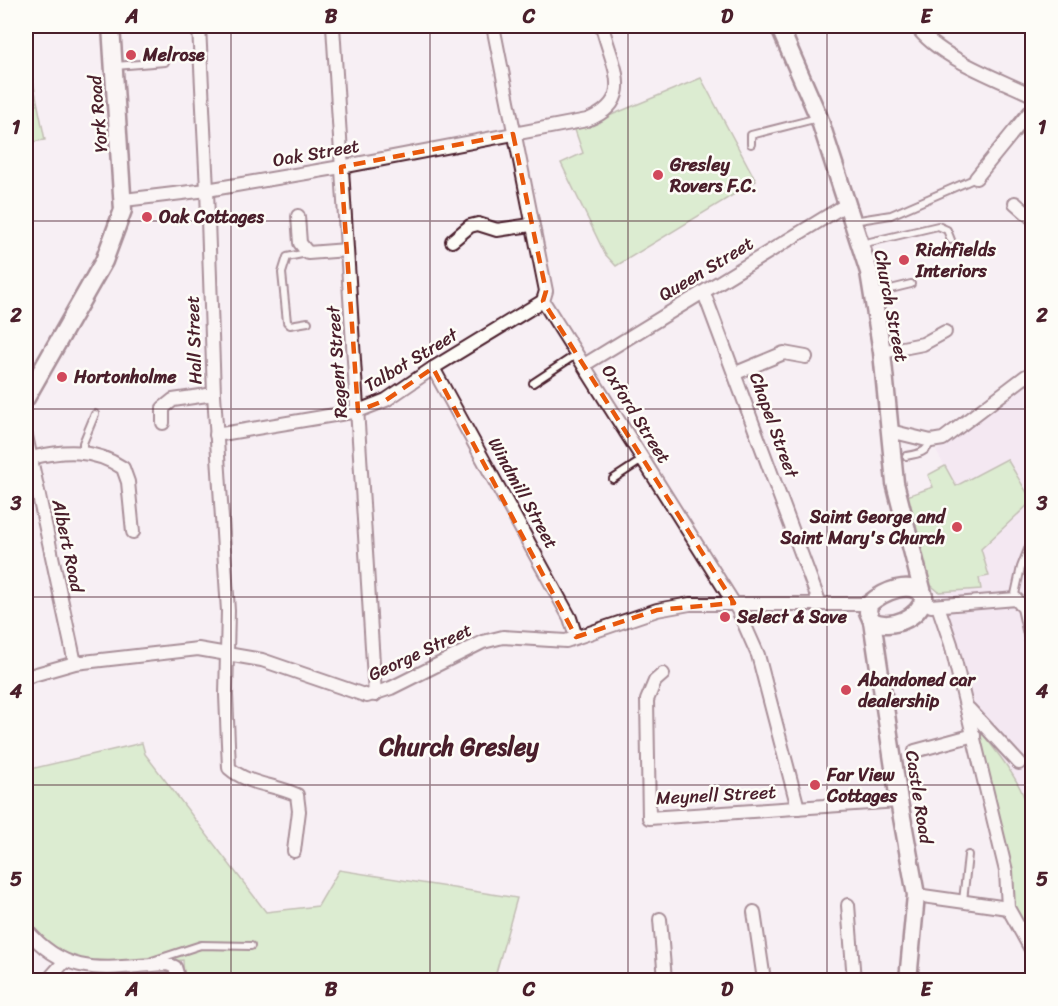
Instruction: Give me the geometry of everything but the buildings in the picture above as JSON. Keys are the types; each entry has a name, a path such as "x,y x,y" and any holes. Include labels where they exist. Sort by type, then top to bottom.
{"street":[{"name":"York Road","path":"26,399 104,261 117,230 124,200 111,26"},
{"name":"Hall Street","path":"199,26 214,394 228,652 226,695 229,768 241,779 280,787 297,795 299,811 294,850"},
{"name":"Regent Street","path":"333,26 375,695"},
{"path":"493,26 546,291 543,301"},
{"name":"Oak Street","path":"124,200 207,190 342,167 587,120 610,108 616,101 617,83 602,26"},
{"name":"Church Street","path":"779,26 819,118 853,221 873,293 882,352 895,483 916,569 928,603"},
{"path":"916,26 925,38 949,54 1032,95"},
{"path":"976,178 1032,112"},
{"path":"1014,203 1032,218"},
{"name":"Queen Street","path":"580,359 704,293 847,204"},
{"path":"298,216 300,243 308,253 347,250"},
{"path":"452,241 470,226 478,224 497,230 531,225"},
{"name":"Chapel Street","path":"704,293 736,373 820,604"},
{"name":"Oxford Street","path":"543,301 734,603 758,655 798,808"},
{"name":"Talbot Street","path":"216,435 358,411 386,400 432,368 543,301"},
{"path":"882,352 923,344 945,332"},
{"path":"736,373 784,353 806,357"},
{"name":"Windmill Street","path":"432,368 565,608 576,637"},
{"path":"890,431 931,441 943,439 1026,376 1032,380"},
{"path":"163,423 163,408 173,400 214,394"},
{"name":"Albert Road","path":"26,436 75,663"},
{"path":"31,458 64,451 83,452 123,468 128,482 133,532"},
{"path":"903,588 910,582 916,569"},
{"path":"869,604 876,598 913,586 920,591 928,603 951,644 1006,871 1008,908 1032,951"},
{"path":"872,621 879,624 905,620 928,603 1014,600 1024,608 1032,644"},
{"name":"George Street","path":"26,677 75,663 179,649 228,652 282,666 360,696 375,695 483,642 503,637 551,642 576,637 657,610 690,604 869,604"},
{"name":"Castle Road","path":"869,604 868,612 872,621 899,801 916,895 908,981"},
{"name":"Meynell Street","path":"663,674 656,681 647,700 649,818 899,801"},
{"path":"967,706 1019,763"},
{"path":"915,751 974,735"},
{"path":"916,895 1008,908"},
{"path":"848,905 854,981"},
{"path":"754,912 764,981"},
{"path":"660,919 665,981"},
{"path":"26,929 38,944 64,962 96,968 167,964 175,967 179,981"},
{"path":"48,981 64,962"}],"lane":[{"path":"114,66 165,62"},
{"path":"751,144 752,135 819,118"},
{"path":"853,221 891,215 976,178"},
{"path":"860,244 938,225 946,230 951,240"},
{"path":"308,253 287,257 282,273 287,322 290,324 308,322"},
{"path":"873,293 911,284"},
{"path":"533,383 580,359"},
{"path":"83,452 83,443 95,414"},
{"path":"906,456 921,453 929,447 931,441"},
{"path":"614,479 642,460"},
{"path":"1014,600 1021,567 1032,539"},
{"path":"963,902 968,855"},
{"path":"141,966 179,950 201,945 251,946"}],"highlighted area":[{"path":"513,134 546,291 543,301 734,603 657,610 576,637 433,368 386,400 358,411 341,167"}],"shaded area":[{"path":"26,156 29,156 30,185 26,232"},
{"path":"1032,381 1032,498 1007,459 956,486 936,451"},
{"path":"1032,501 1032,834 1020,786 962,705 942,618 939,592 980,589 978,578 989,576 981,549"}],"green space":[{"path":"26,47 45,140 26,143"},
{"name":"Gresley Rovers F.C.","path":"701,78 756,181 616,266 605,254 561,163 583,153 575,130"},
{"path":"1007,459 1032,501 981,549 989,576 979,578 981,589 939,592 927,582 904,497 933,487 928,475 945,466 956,486"},
{"path":"975,724 1010,771 1027,805 1031,823 1034,864 1032,942 1012,908"},
{"path":"142,743 145,754 266,912 318,906 339,870 517,898 494,980 184,980 183,960 96,968 64,962 26,929 26,770"}],"place":[{"name":"Melrose","path":"131,55"},
{"name":"Gresley Rovers F.C.","path":"658,175"},
{"name":"Oak Cottages","path":"147,217"},
{"name":"Richfields Interiors","path":"904,260"},
{"name":"Hortonholme","path":"62,377"},
{"name":"Saint George and Saint Mary's Church","path":"957,527"},
{"name":"Select & Save","path":"725,617"},
{"name":"Abandoned car dealership","path":"846,690"},
{"name":"Far View Cottages","path":"815,785"}],"district":[{"name":"Church Gresley","path":"459,747"}]}
